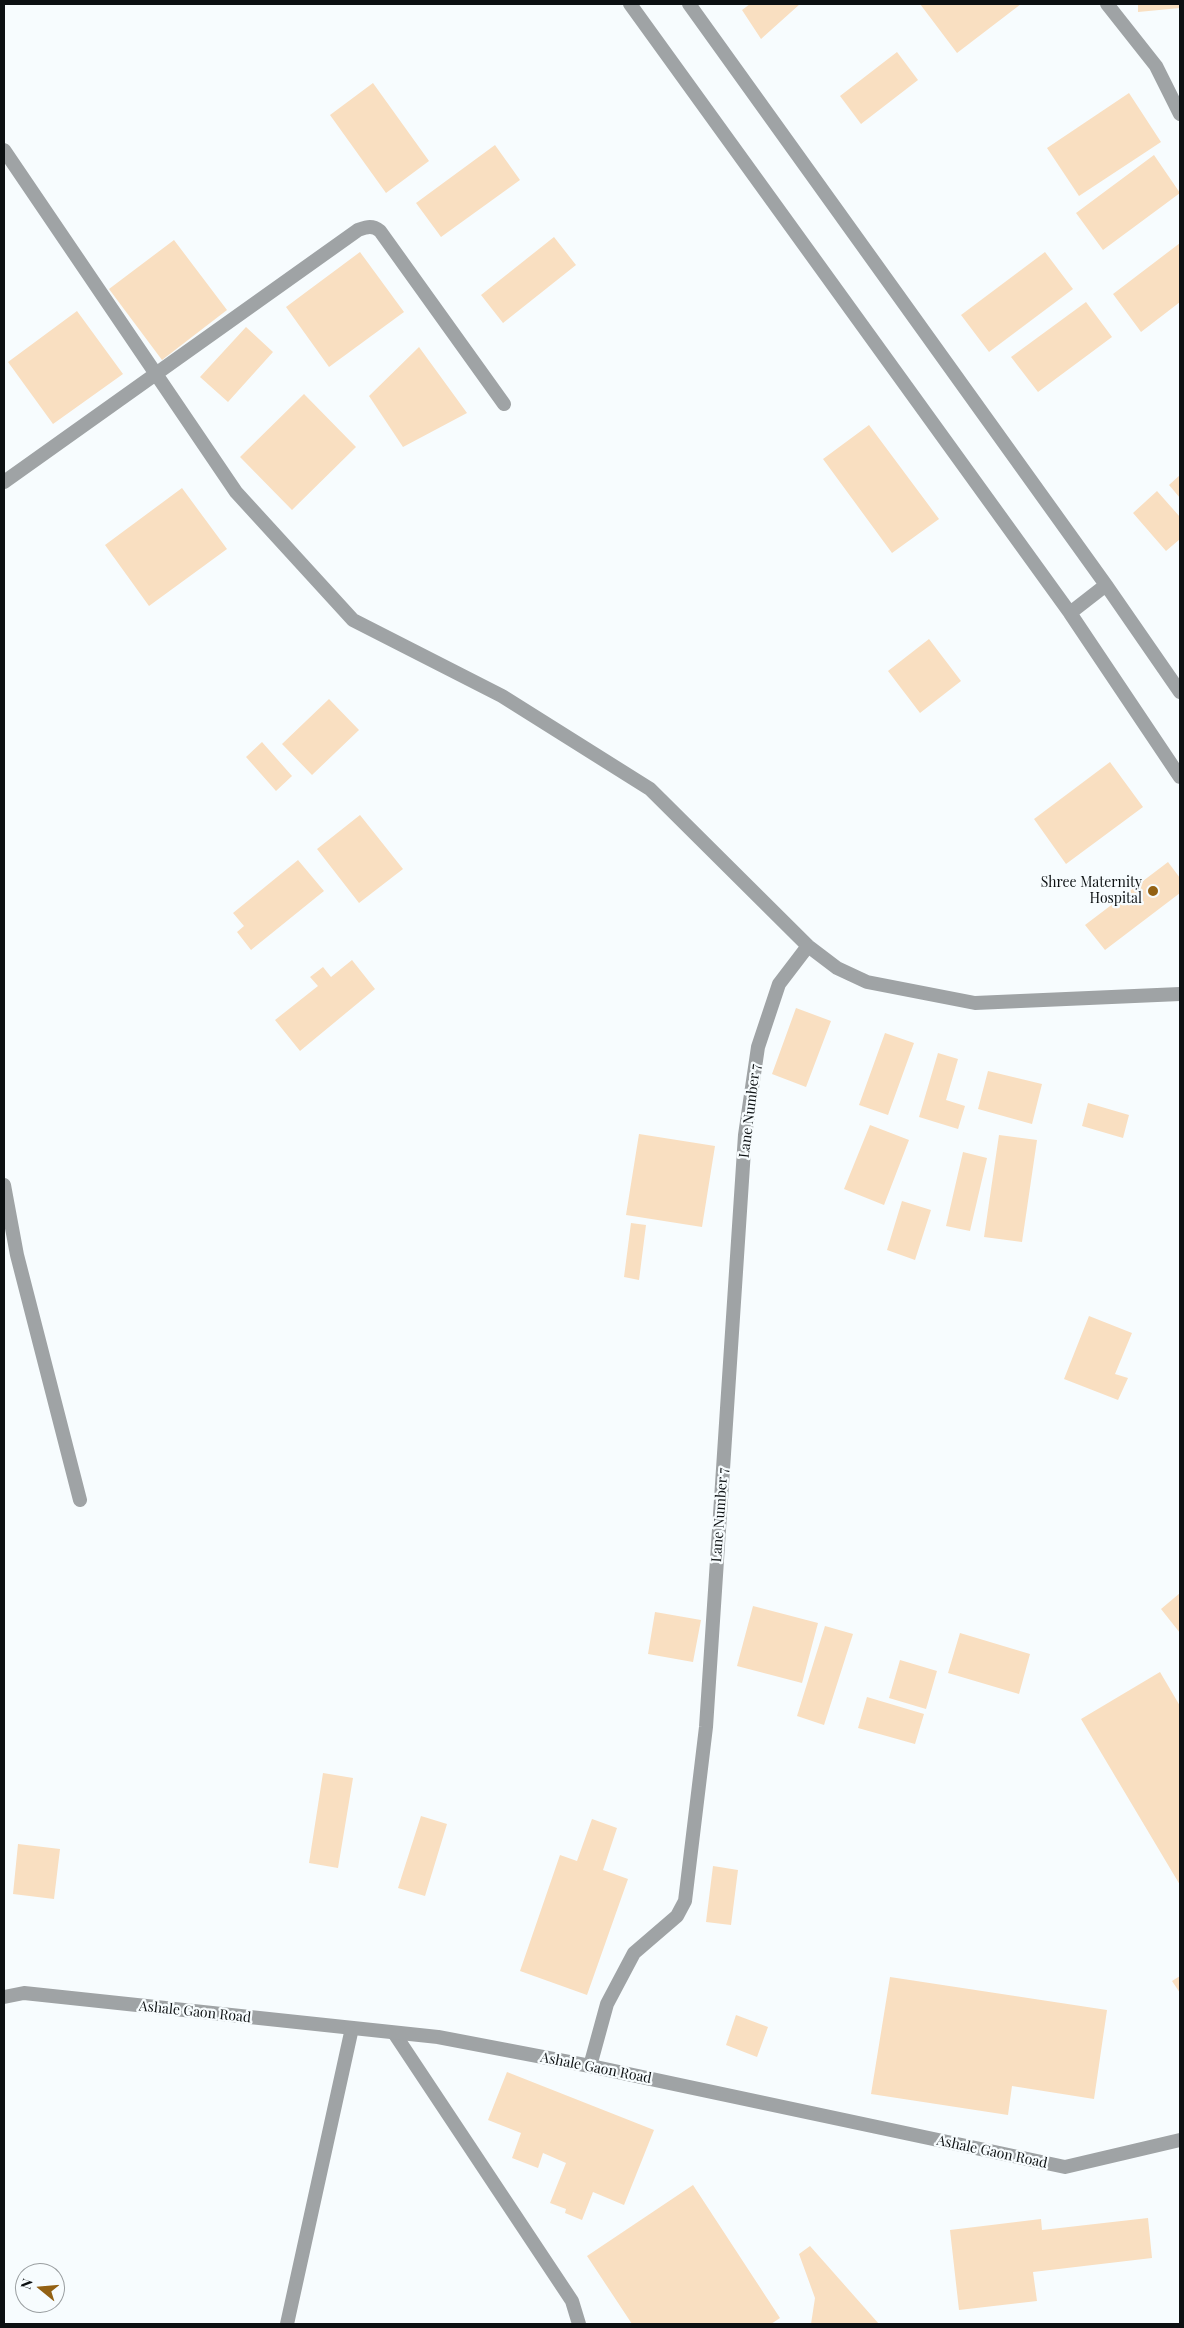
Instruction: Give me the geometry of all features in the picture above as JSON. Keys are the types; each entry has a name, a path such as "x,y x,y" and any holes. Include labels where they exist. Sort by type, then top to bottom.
{"street":[{"path":"630,4 1070,613 1180,777"},
{"path":"689,4 1106,585 1180,692"},
{"path":"1107,4 1156,66 1180,112"},
{"path":"4,150 236,492 353,620 502,696 650,789 808,946 837,968 867,982 975,1003 1180,994"},
{"path":"4,482 358,230 371,226 380,231 504,404"},
{"path":"1070,613 1106,585"},
{"name":"Lane Number 7","path":"590,2066 607,2004 634,1953 677,1916 685,1901 706,1727 745,1135 758,1047 779,984 808,946"},
{"path":"4,1185 17,1255 80,1500"},
{"name":"Ashale Gaon Road","path":"4,1997 24,1993 438,2037 590,2066 1065,2167 1180,2140"},
{"path":"287,2324 352,2028"},
{"path":"394,2033 572,2301 579,2324"}],"building":[{"path":"750,4 800,4 761,39 742,10"},
{"path":"920,4 1021,4 957,53"},
{"path":"1138,4 1180,4 1180,8 1138,12"},
{"path":"897,52 918,80 861,124 840,96"},
{"path":"373,83 429,161 386,193 330,115"},
{"path":"1129,93 1161,142 1079,196 1047,148"},
{"path":"495,145 520,180 441,237 416,203"},
{"path":"1154,155 1180,193 1103,250 1076,213"},
{"path":"554,237 576,265 503,323 481,295"},
{"path":"174,240 227,310 162,360 109,289"},
{"path":"1180,243 1180,302 1141,332 1113,294"},
{"path":"360,252 404,312 329,367 286,307"},
{"path":"1045,252 1073,289 989,352 961,315"},
{"path":"1086,302 1112,337 1038,392 1011,357"},
{"path":"77,311 123,374 53,424 8,362"},
{"path":"246,327 273,352 228,402 200,377"},
{"path":"419,347 467,413 403,447 369,396"},
{"path":"304,394 356,447 292,510 240,457"},
{"path":"869,425 939,519 892,553 823,459"},
{"path":"1180,475 1180,498 1169,485"},
{"path":"182,488 227,549 149,606 105,545"},
{"path":"1157,491 1180,517 1180,539 1166,551 1133,513"},
{"path":"929,639 961,681 920,713 888,671"},
{"path":"329,699 359,730 312,775 282,744"},
{"path":"262,742 292,776 276,791 246,757"},
{"path":"1110,762 1143,807 1066,864 1034,819"},
{"path":"360,815 403,869 359,903 317,849"},
{"path":"298,860 324,891 251,950 237,932 244,926 233,913"},
{"path":"1168,862 1180,878 1180,893 1105,950 1085,925"},
{"path":"352,960 375,989 300,1051 275,1020 318,986 310,977 323,967 331,977"},
{"path":"796,1008 831,1021 806,1087 772,1074"},
{"path":"885,1033 914,1043 888,1115 859,1105"},
{"path":"938,1053 958,1059 946,1100 965,1106 958,1129 919,1117"},
{"path":"988,1071 1042,1084 1032,1124 978,1109"},
{"path":"1088,1103 1129,1115 1123,1138 1082,1126"},
{"path":"870,1125 909,1140 884,1205 844,1189"},
{"path":"639,1134 715,1146 702,1227 626,1215"},
{"path":"999,1135 1037,1140 1022,1242 984,1237"},
{"path":"963,1152 987,1158 970,1231 946,1226"},
{"path":"902,1201 931,1210 915,1260 887,1250"},
{"path":"631,1223 646,1225 639,1280 624,1277"},
{"path":"1089,1316 1132,1333 1115,1374 1128,1378 1118,1400 1064,1379"},
{"path":"1180,1593 1180,1633 1161,1609"},
{"path":"753,1606 818,1623 802,1683 737,1666"},
{"path":"655,1612 701,1620 693,1662 648,1654"},
{"path":"825,1626 853,1634 824,1725 797,1716"},
{"path":"960,1633 1030,1654 1019,1694 948,1673"},
{"path":"900,1660 937,1671 926,1709 889,1698"},
{"path":"1160,1672 1180,1706 1180,1885 1081,1719"},
{"path":"867,1697 924,1714 915,1744 858,1728"},
{"path":"323,1773 353,1778 338,1868 309,1863"},
{"path":"421,1816 447,1824 425,1896 398,1888"},
{"path":"592,1819 617,1828 603,1870 628,1879 587,1995 520,1971 560,1855 577,1861"},
{"path":"18,1844 60,1849 54,1899 13,1894"},
{"path":"713,1866 738,1870 731,1925 706,1922"},
{"path":"1180,1976 1180,1993 1172,1981"},
{"path":"890,1977 1107,2010 1094,2099 1012,2086 1008,2115 871,2094"},
{"path":"736,2015 768,2027 757,2057 726,2045"},
{"path":"507,2072 654,2130 624,2205 593,2192 582,2220 565,2213 566,2209 550,2203 566,2163 543,2153 538,2168 512,2158 521,2133 488,2120"},
{"path":"693,2185 780,2318 771,2324 632,2324 587,2256"},
{"path":"1148,2218 1152,2258 1033,2272 1037,2301 959,2310 950,2230 1041,2219 1042,2230"},
{"path":"810,2246 879,2324 811,2324 815,2298 799,2254"}],"place":[{"name":"Shree Maternity Hospital","path":"1153,891"}]}
